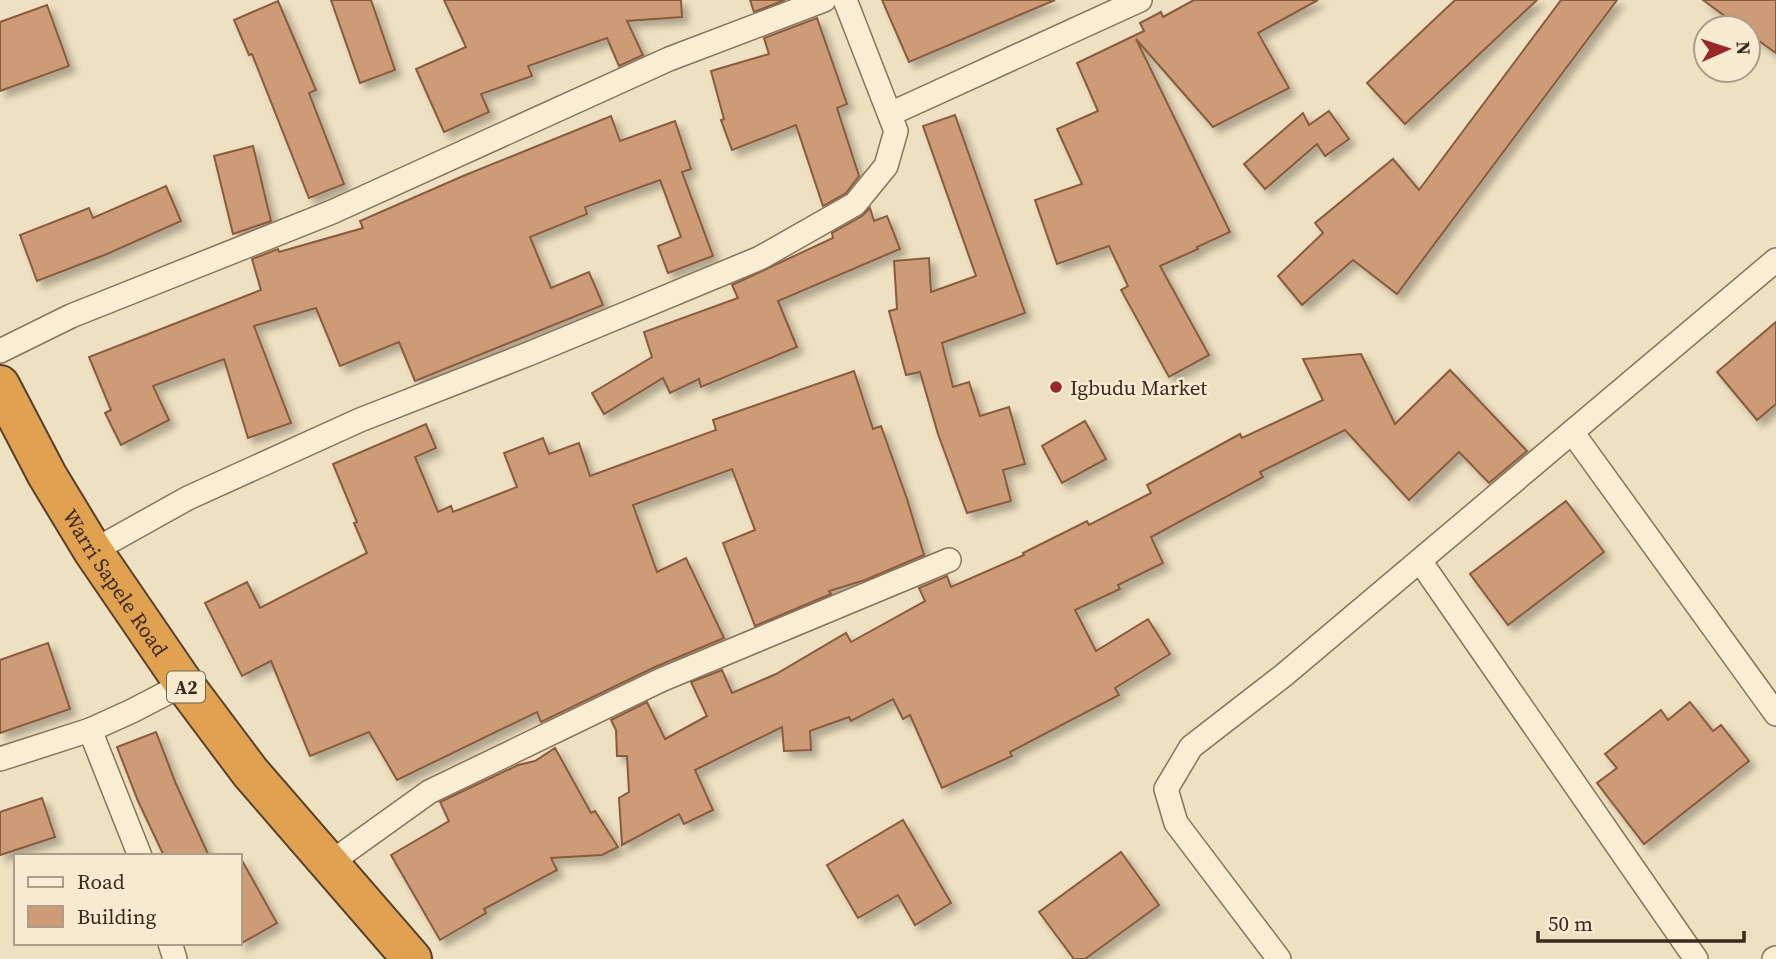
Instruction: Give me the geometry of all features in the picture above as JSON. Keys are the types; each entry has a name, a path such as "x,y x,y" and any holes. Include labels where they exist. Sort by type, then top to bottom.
{"highway":[{"name":"Warri Sapele Road","path":"0,385 47,475 93,551 184,684 250,772 412,959"}],"street":[{"path":"0,351 71,316 332,212 669,59 824,0"},
{"path":"93,551 188,498 360,420 760,258 855,204 886,166 896,131 845,0"},
{"path":"890,114 1140,0"},
{"path":"1279,959 1176,823 1166,789 1191,747 1284,675 1776,260"},
{"path":"1572,432 1776,714"},
{"path":"330,863 441,786 660,680 950,560"},
{"path":"1420,561 1696,959"},
{"path":"0,759 90,730 184,684"},
{"path":"90,730 138,854"}],"building":[{"path":"331,0 371,0 395,70 360,83"},
{"path":"444,0 681,0 682,17 627,21 643,55 619,66 607,38 528,66 532,76 481,94 489,112 444,132 416,69 466,47"},
{"path":"750,0 785,0 754,12"},
{"path":"882,0 1055,0 909,62"},
{"path":"1194,0 1318,0 1258,33 1289,88 1213,127 1136,39 1230,232 1160,266 1209,355 1169,377 1121,290 1128,286 1109,246 1057,264 1035,200 1082,184 1057,129 1098,111 1077,63 1144,31 1140,23 1161,12 1163,17"},
{"path":"1455,0 1537,0 1405,124 1367,83"},
{"path":"1561,0 1617,0 1397,294 1353,260 1302,305 1278,276 1323,233 1315,223 1393,159 1419,190"},
{"path":"1703,0 1776,0 1776,53 1762,43 1762,14 1722,14"},
{"path":"278,1 316,90 309,93 344,184 309,198 252,54 249,55 234,20"},
{"path":"47,5 69,66 0,91 0,22"},
{"path":"817,18 847,104 837,108 859,176 846,193 823,206 796,125 732,150 721,120 724,119 711,71 769,54 764,38"},
{"path":"1329,111 1349,139 1325,156 1317,144 1265,189 1244,164 1303,113 1309,125"},
{"path":"955,115 1025,313 942,343 953,387 969,382 980,416 1009,407 1025,464 1003,470 1011,501 967,513 938,434 920,372 906,375 889,311 897,309 894,261 929,258 931,292 976,276 923,126"},
{"path":"611,116 620,141 675,121 691,169 682,172 713,256 668,273 658,246 681,237 660,180 585,207 587,214 530,237 551,288 589,272 603,305 415,381 399,342 340,366 316,308 254,326 291,423 248,438 224,359 153,386 169,420 121,445 105,413 111,410 89,357 261,290 252,259 278,249 279,252 363,228 360,221"},
{"path":"253,146 271,221 233,234 214,156"},
{"path":"166,186 181,221 37,281 20,235 89,208 93,218"},
{"path":"870,208 874,221 887,216 900,249 778,301 797,347 701,387 699,379 670,393 663,378 604,414 592,393 652,357 644,332 738,298 732,285 833,238 832,233 862,216"},
{"path":"1776,322 1776,404 1757,420 1717,372"},
{"path":"1361,354 1395,424 1450,370 1527,451 1489,483 1459,452 1409,500 1345,430 1260,472 1263,477 1151,537 1163,563 1118,585 1120,589 1075,610 1096,651 1148,619 1170,654 1115,688 1119,695 1010,752 1012,756 942,788 910,715 903,719 893,699 851,721 849,717 810,731 811,750 784,751 782,727 695,770 713,810 684,824 679,814 622,845 619,798 629,792 627,756 617,756 616,730 611,720 647,702 665,739 707,716 691,682 722,670 732,693 776,674 846,633 851,642 925,601 919,588 947,576 951,587 1024,555 1023,553 1087,521 1089,525 1151,493 1147,485 1240,434 1242,438 1323,400 1303,359"},
{"path":"854,371 873,429 881,426 924,555 865,580 829,591 831,594 755,626 723,543 755,530 732,469 633,505 657,572 686,558 724,638 655,667 541,722 537,712 397,780 369,732 310,756 271,661 242,676 205,603 247,582 260,608 367,553 333,464 426,424 436,448 415,457 438,512 451,506 453,512 517,487 504,453 543,438 549,454 579,443 590,476 716,430 713,420"},
{"path":"1085,421 1106,459 1062,483 1042,446"},
{"path":"1566,501 1604,552 1508,625 1470,574"},
{"path":"48,643 70,709 0,733 0,660"},
{"path":"1690,702 1713,731 1721,725 1749,761 1644,844 1597,783 1617,768 1605,754 1661,710 1668,720"},
{"path":"156,732 208,854 163,854 117,747"},
{"path":"555,748 591,813 595,811 618,847 602,855 551,858 557,870 484,909 486,913 440,940 391,855 449,821 440,802 518,765 535,761"},
{"path":"42,798 55,837 0,855 0,812"},
{"path":"903,820 951,903 915,925 898,895 858,918 827,865"},
{"path":"1121,852 1159,905 1085,959 1074,959 1039,912"},
{"path":"242,861 277,923 242,943"}],"place":[{"name":"Igbudu Market","path":"1056,387"}]}
